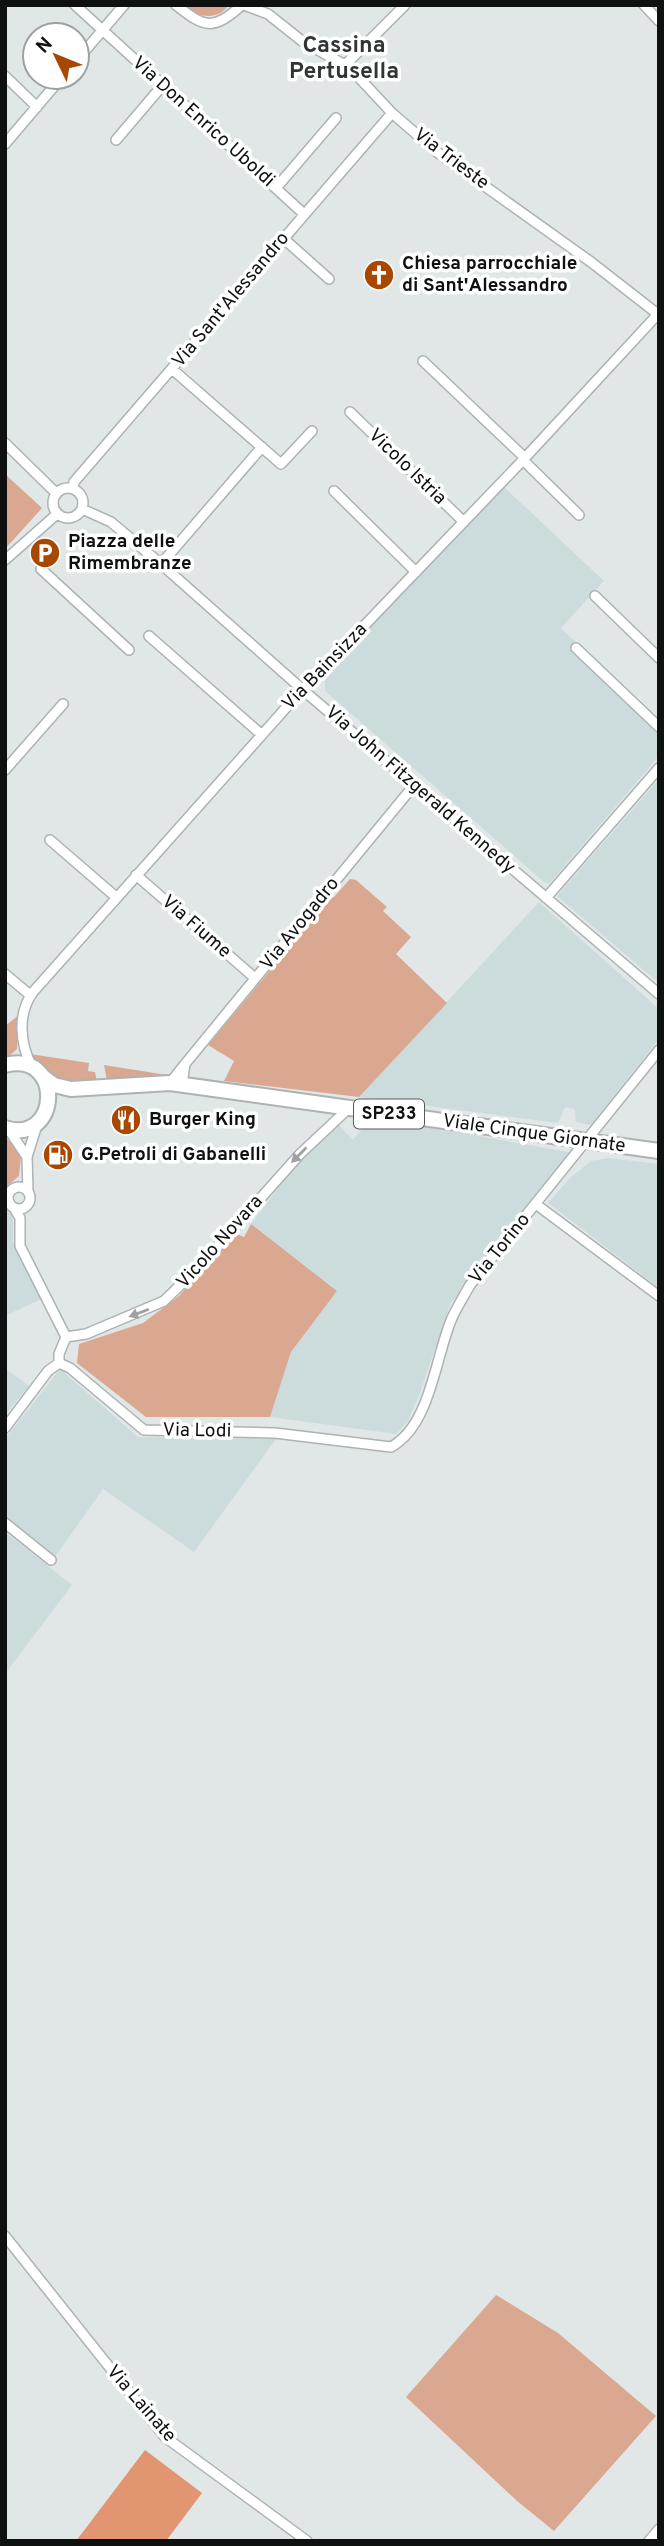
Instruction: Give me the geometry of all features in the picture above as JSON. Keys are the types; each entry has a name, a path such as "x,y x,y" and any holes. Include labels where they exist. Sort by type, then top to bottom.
{"main road":[{"name":"SP233","path":"8,1064 37,1072"},
{"name":"Viale Cinque Giornate","path":"37,1072 54,1085 71,1089 176,1083 659,1152"},
{"path":"37,1072 49,1089 44,1115"},
{"name":"Viale Cinque Giornate","path":"44,1115 71,1097 140,1083"},
{"name":"SP233","path":"7,1129 27,1129 44,1115"}],"street":[{"name":"Via Don Enrico Uboldi","path":"75,5 304,214"},
{"path":"91,44 124,5"},
{"path":"176,5 198,23 211,25 244,5"},
{"name":"Via Trieste","path":"244,5 268,15 302,41 345,65 392,113 437,152 601,269 658,314"},
{"path":"345,65 405,5"},
{"path":"644,5 659,21"},
{"path":"5,76 37,107"},
{"path":"116,140 162,86"},
{"path":"5,144 50,91"},
{"name":"Via Sant'Alessandro","path":"74,489 74,482 392,113"},
{"path":"276,188 336,118"},
{"path":"283,238 329,279"},
{"name":"Via Bainsizza","path":"8,1064 22,1039 24,1011 30,995 303,690 524,459 658,314"},
{"path":"423,361 579,515"},
{"path":"172,369 281,464 312,430"},
{"name":"Vicolo Istria","path":"350,412 464,522"},
{"path":"5,443 56,493"},
{"path":"161,564 262,447"},
{"path":"63,488 74,489 81,495 82,509 72,518 57,514 52,505 56,493 63,488"},
{"path":"334,491 416,572"},
{"name":"Via John Fitzgerald Kennedy","path":"82,509 111,522 161,564 303,690 659,994"},
{"path":"5,560 57,514"},
{"path":"41,569 130,650"},
{"path":"595,596 659,658"},
{"path":"149,636 262,735"},
{"path":"576,648 659,727"},
{"path":"5,770 63,704"},
{"path":"546,898 659,768"},
{"name":"Via Avogadro","path":"176,1083 185,1064 415,784"},
{"path":"50,840 116,897"},
{"name":"Via Fiume","path":"136,875 256,978"},
{"path":"5,974 30,995"},
{"name":"Via Bainsizza","path":"22,1039 37,1072"},
{"name":"Via Torino","path":"399,1443 406,1437 435,1376 452,1319 470,1284 537,1205 659,1050"},
{"name":"Vicolo Novara","path":"66,1337 86,1334 164,1301 202,1264 300,1154 349,1108"},
{"path":"5,1428 48,1371 59,1363 58,1354 66,1337 20,1246 21,1227 29,1204 27,1157 33,1132 44,1115"},
{"path":"7,1129 27,1157"},
{"path":"21,1227 8,1197 26,1171"},
{"path":"14,1188 20,1186 29,1191"},
{"path":"14,1208 24,1208 29,1204"},
{"path":"537,1205 659,1296"},
{"name":"Via Lodi","path":"59,1363 69,1368 144,1430 275,1433 391,1447 399,1443"},
{"path":"5,1523 51,1560"},
{"name":"Via Lainate","path":"5,2236 165,2437 307,2541"},
{"path":"649,2541 659,2529"}],"shaded area":[{"path":"183,5 229,5 218,14 206,16"},
{"path":"5,474 42,508 5,549"},
{"path":"504,487 604,581 561,628 659,722 659,756 550,883 544,882 325,691 325,674"},
{"path":"659,779 659,983 557,896"},
{"path":"350,879 356,880 387,907 383,911 411,937 396,954 447,1003 359,1097 224,1081 234,1061 208,1045 332,896 334,897"},
{"path":"539,902 659,1009 659,1039 591,1125 576,1122 575,1109 565,1107 558,1123 359,1097"},
{"path":"19,1015 17,1049 5,1060 5,1026"},
{"path":"30,1054 89,1063 88,1071 95,1072 97,1082 68,1081 50,1075"},
{"path":"104,1065 167,1075 107,1081"},
{"path":"372,1117 574,1153 450,1304 420,1393 408,1421 396,1434 270,1417 291,1352 337,1291 251,1224 293,1167 338,1124 353,1140"},
{"path":"5,1136 21,1156 19,1176 6,1187"},
{"path":"609,1158 659,1164 659,1288 548,1203 570,1178 591,1161"},
{"path":"5,1187 13,1220 13,1242 41,1299 5,1316"},
{"path":"251,1224 337,1291 291,1352 270,1417 146,1417 77,1363 79,1344 143,1323 179,1296 234,1233 244,1237"},
{"path":"5,1368 29,1386 5,1415"},
{"path":"60,1369 138,1437 276,1439 194,1552 103,1489 55,1557 5,1516 5,1439"},
{"path":"5,1532 72,1585 5,1674"},
{"path":"496,2295 558,2333 656,2416 554,2531 517,2501 406,2397"},
{"path":"145,2450 202,2493 166,2541 76,2541"}],"place":[{"name":"Chiesa parrocchiale di Sant'Alessandro","path":"379,275"},
{"name":"Piazza delle Rimembranze","path":"45,553"},
{"name":"Burger King","path":"126,1120"},
{"name":"G.Petroli di Gabanelli","path":"58,1155"}],"district":[{"name":"Cassina Pertusella","path":"344,59"}]}
